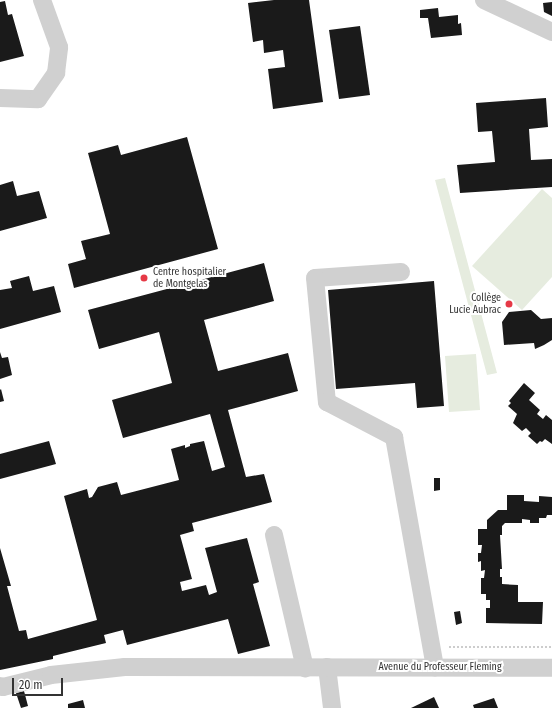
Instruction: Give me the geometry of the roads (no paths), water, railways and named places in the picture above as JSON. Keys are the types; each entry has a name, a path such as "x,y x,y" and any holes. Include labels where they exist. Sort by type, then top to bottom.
{"street":[{"path":"0,98 38,99 56,73 59,47 42,0"},
{"path":"484,0 552,32"},
{"path":"401,272 315,278 327,402 394,437 435,667"},
{"path":"274,534 305,668"},
{"name":"Avenue du Professeur Fleming","path":"0,686 3,687 51,675 125,667 552,668"},
{"path":"327,668 332,708"}],"place":[{"name":"Centre hospitalier de Montgelas","path":"144,278"},
{"name":"Collège Lucie Aubrac","path":"509,304"}]}
